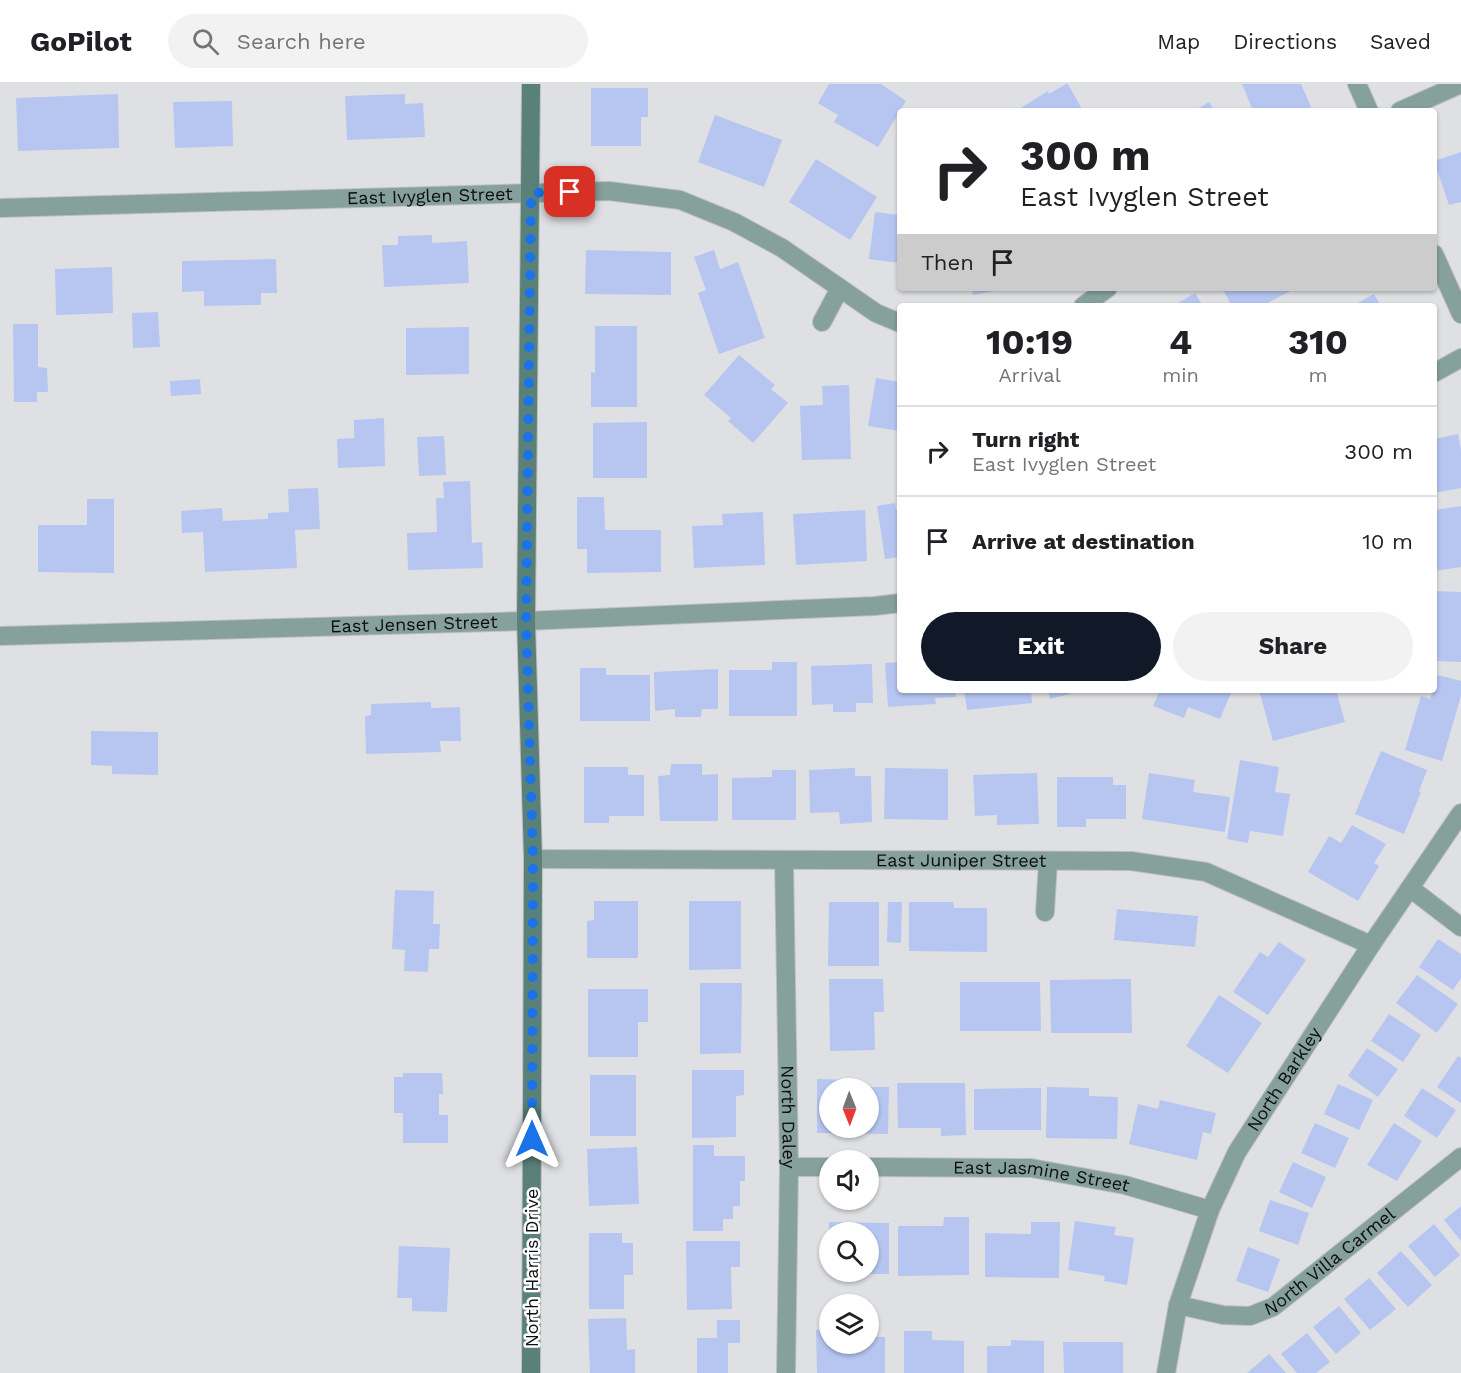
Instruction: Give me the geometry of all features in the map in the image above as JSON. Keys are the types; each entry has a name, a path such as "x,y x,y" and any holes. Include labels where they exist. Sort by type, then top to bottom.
{"street":[{"name":"North Harris Drive","path":"531,84 526,621 533,859 531,1373"},
{"path":"1357,84 1368,108"},
{"path":"1407,108 1461,84"},
{"name":"East Ivyglen Street","path":"0,208 609,191 680,200 734,222 782,248 876,313 897,322"},
{"path":"1437,261 1461,314"},
{"path":"822,322 840,288"},
{"path":"1087,303 1104,291"},
{"path":"1437,371 1461,358"},
{"name":"East Jensen Street","path":"0,636 526,621 897,603"},
{"name":"North Barkley","path":"1166,1373 1178,1305 1210,1210 1237,1152 1371,945 1461,813"},
{"name":"East Juniper Street","path":"533,859 1131,861 1206,872 1371,945"},
{"name":"North Daley","path":"784,861 789,1167 786,1373"},
{"path":"1045,912 1048,861"},
{"path":"1410,888 1461,927"},
{"name":"North Villa Carmel","path":"1178,1305 1223,1315 1250,1316 1273,1307 1461,1157"},
{"path":"789,1167 819,1167"},
{"name":"East Jasmine Street","path":"879,1167 1031,1168 1125,1185 1210,1210"}],"building":[{"path":"829,84 881,84 906,101 902,108 897,108 897,116 878,147 834,122 838,115 818,103"},
{"path":"1068,84 1081,108 1021,108 1048,91 1049,94"},
{"path":"1242,84 1301,84 1311,107 1308,108 1252,108"},
{"path":"591,88 648,88 648,117 641,117 641,146 591,146"},
{"path":"118,94 119,148 18,151 16,98"},
{"path":"405,94 405,104 423,103 425,137 347,140 345,96"},
{"path":"232,101 233,146 175,148 173,102"},
{"path":"1209,102 1213,108 1199,108"},
{"path":"715,115 782,140 764,187 698,162"},
{"path":"1461,152 1461,202 1449,205 1437,170 1437,160"},
{"path":"816,159 877,197 850,240 789,202"},
{"path":"875,212 897,215 897,263 869,259"},
{"path":"432,235 432,243 467,241 469,283 384,287 382,245 398,245 398,236"},
{"path":"586,250 671,252 671,295 585,294"},
{"path":"714,250 720,269 738,262 765,338 719,354 698,293 706,290 694,257"},
{"path":"276,259 277,293 261,293 261,305 204,306 204,291 182,292 182,261"},
{"path":"112,267 113,313 56,315 55,269"},
{"path":"972,291 994,291 973,295"},
{"path":"1224,291 1290,291 1268,303 1230,303"},
{"path":"1195,293 1201,303 1178,303"},
{"path":"1374,294 1379,303 1358,303"},
{"path":"158,312 160,347 133,348 132,313"},
{"path":"13,324 38,324 38,367 47,368 48,392 37,392 37,402 14,402"},
{"path":"595,326 637,326 637,407 591,407 591,372 595,373"},
{"path":"469,327 469,374 406,375 406,328"},
{"path":"739,355 775,385 771,389 788,403 753,443 728,421 731,418 704,395"},
{"path":"876,378 897,382 897,431 868,426"},
{"path":"200,379 201,394 171,396 170,381"},
{"path":"849,385 851,459 802,460 800,406 823,405 822,386"},
{"path":"384,418 385,466 338,468 337,439 354,438 354,420"},
{"path":"647,422 647,478 593,478 593,423"},
{"path":"1458,434 1461,450 1461,488 1437,492 1437,438"},
{"path":"444,436 446,475 419,476 417,437"},
{"path":"470,481 472,543 482,542 483,568 408,570 407,533 437,532 436,498 444,498 443,482"},
{"path":"318,488 320,529 295,530 297,568 205,572 203,532 182,533 181,511 222,508 223,521 268,519 268,513 289,512 288,489"},
{"path":"577,497 604,497 605,530 661,530 661,572 587,573 587,549 577,549"},
{"path":"87,499 114,499 114,573 38,572 38,525 87,525"},
{"path":"895,503 897,557 885,559 877,506"},
{"path":"1461,506 1461,567 1437,571 1437,510"},
{"path":"865,510 867,561 796,565 793,514"},
{"path":"763,512 765,565 694,568 692,526 723,525 722,514"},
{"path":"1437,591 1461,592 1461,662 1437,661"},
{"path":"772,662 797,662 797,716 729,716 729,670 772,670"},
{"path":"897,662 897,693 955,693 956,697 935,698 936,704 888,707 885,663"},
{"path":"872,664 873,703 856,703 856,712 833,712 833,704 812,705 811,666"},
{"path":"580,668 606,668 606,675 650,675 650,721 580,721"},
{"path":"718,669 718,709 702,709 701,717 675,717 675,709 655,711 654,672"},
{"path":"1438,675 1461,681 1461,696 1442,761 1405,750 1421,696 1430,699 1432,693 1437,693"},
{"path":"964,693 1031,693 1032,703 967,710"},
{"path":"1049,693 1073,693 1050,699"},
{"path":"1159,693 1231,693 1220,719 1188,707 1184,718 1153,706"},
{"path":"1260,693 1337,693 1345,722 1273,741"},
{"path":"431,702 431,708 460,707 461,741 440,741 441,752 366,754 365,716 371,715 371,704"},
{"path":"91,731 158,732 158,775 112,774 112,766 91,765"},
{"path":"1381,751 1427,770 1404,834 1355,814"},
{"path":"1240,760 1279,767 1275,792 1290,794 1283,836 1250,831 1248,843 1227,839"},
{"path":"671,764 702,764 702,775 718,774 718,821 660,821 658,776 670,775"},
{"path":"584,767 628,767 628,775 644,775 644,816 609,816 609,823 584,823"},
{"path":"855,768 855,776 871,776 872,822 840,824 839,812 810,813 809,770"},
{"path":"885,768 948,769 948,820 884,819"},
{"path":"772,770 796,770 796,820 732,820 732,778 772,777"},
{"path":"1037,773 1039,824 997,825 997,815 975,816 973,775"},
{"path":"1149,773 1195,780 1193,792 1230,797 1225,832 1142,819"},
{"path":"1057,777 1113,777 1113,785 1126,785 1126,819 1086,819 1086,827 1057,827"},
{"path":"1352,825 1386,844 1374,863 1379,866 1358,901 1308,872 1329,836 1341,843"},
{"path":"395,890 434,891 433,924 440,924 439,949 429,949 428,972 404,971 405,950 392,949"},
{"path":"594,901 638,901 638,958 587,958 587,921 594,920"},
{"path":"689,901 741,901 741,969 689,970"},
{"path":"829,902 879,902 879,966 828,966"},
{"path":"888,902 902,902 901,943 887,942"},
{"path":"909,902 953,902 954,908 987,908 987,952 909,951"},
{"path":"1117,909 1198,916 1195,947 1114,940"},
{"path":"1438,939 1461,954 1461,978 1453,990 1419,967"},
{"path":"1279,942 1306,960 1268,1015 1233,992 1260,952 1268,957"},
{"path":"1417,975 1458,1004 1437,1033 1396,1003"},
{"path":"829,979 883,979 884,1012 874,1012 875,1050 830,1051"},
{"path":"1131,979 1132,1033 1051,1033 1050,980"},
{"path":"960,982 1040,982 1041,1031 960,1031"},
{"path":"700,983 742,983 741,1053 700,1054"},
{"path":"588,989 648,989 648,1022 638,1022 638,1057 588,1057"},
{"path":"1219,995 1262,1023 1228,1073 1186,1046"},
{"path":"1389,1014 1421,1035 1403,1062 1371,1041"},
{"path":"1367,1048 1398,1069 1378,1097 1348,1076"},
{"path":"1458,1056 1461,1058 1461,1103 1437,1087"},
{"path":"692,1070 744,1070 744,1095 736,1096 736,1137 692,1138"},
{"path":"403,1073 442,1073 443,1094 439,1094 439,1115 448,1115 448,1143 403,1143 403,1113 394,1113 394,1077 403,1077"},
{"path":"590,1075 636,1075 636,1136 590,1136"},
{"path":"817,1079 819,1079 819,1133 817,1133"},
{"path":"897,1083 965,1083 966,1135 941,1136 941,1128 898,1128"},
{"path":"1338,1084 1373,1100 1359,1130 1324,1114"},
{"path":"879,1087 889,1087 888,1134 879,1134"},
{"path":"1047,1087 1089,1088 1089,1096 1118,1097 1117,1139 1046,1138"},
{"path":"1041,1088 1041,1130 974,1130 974,1089"},
{"path":"1422,1088 1456,1110 1437,1138 1404,1116"},
{"path":"1160,1100 1216,1113 1211,1134 1203,1132 1197,1160 1129,1144 1138,1104 1158,1109"},
{"path":"1315,1123 1349,1138 1335,1168 1301,1153"},
{"path":"1394,1123 1422,1141 1397,1181 1367,1165"},
{"path":"693,1145 714,1145 714,1156 745,1156 745,1181 740,1181 740,1206 733,1206 733,1219 723,1219 723,1231 693,1231"},
{"path":"637,1147 639,1204 589,1206 587,1149"},
{"path":"1293,1162 1326,1177 1312,1208 1279,1192"},
{"path":"1270,1200 1309,1213 1298,1245 1259,1231"},
{"path":"1461,1206 1461,1241 1444,1220"},
{"path":"944,1217 969,1217 969,1275 898,1276 898,1226 943,1226"},
{"path":"1075,1221 1116,1227 1114,1235 1134,1238 1127,1285 1104,1281 1105,1276 1068,1270"},
{"path":"1031,1222 1060,1222 1059,1278 985,1277 985,1233 1031,1234"},
{"path":"879,1223 889,1223 889,1274 879,1274"},
{"path":"1434,1224 1460,1255 1435,1277 1408,1246"},
{"path":"589,1233 622,1233 622,1243 633,1243 633,1275 624,1275 624,1309 589,1309"},
{"path":"686,1241 740,1241 740,1267 731,1267 732,1309 687,1310"},
{"path":"399,1246 450,1248 447,1312 412,1311 412,1298 397,1298"},
{"path":"1248,1247 1280,1259 1268,1292 1236,1281"},
{"path":"1401,1251 1432,1285 1408,1307 1377,1273"},
{"path":"1369,1278 1396,1309 1370,1330 1344,1299"},
{"path":"1339,1306 1361,1333 1336,1354 1313,1327"},
{"path":"626,1318 627,1350 635,1349 635,1373 590,1373 588,1319"},
{"path":"717,1320 740,1320 740,1343 728,1343 728,1373 697,1373 697,1338 717,1338"},
{"path":"816,1330 819,1330 819,1354 879,1354 879,1337 885,1337 885,1373 817,1373"},
{"path":"904,1331 932,1331 932,1340 964,1341 964,1373 904,1373"},
{"path":"1307,1333 1330,1362 1316,1373 1297,1373 1281,1354"},
{"path":"1011,1340 1044,1341 1044,1373 987,1373 987,1346 1011,1346"},
{"path":"1063,1342 1123,1342 1123,1373 1064,1373"},
{"path":"1269,1354 1286,1373 1247,1373"}],"route":[{"path":"532,1139 533,859 526,621 531,193 570,192"}]}
